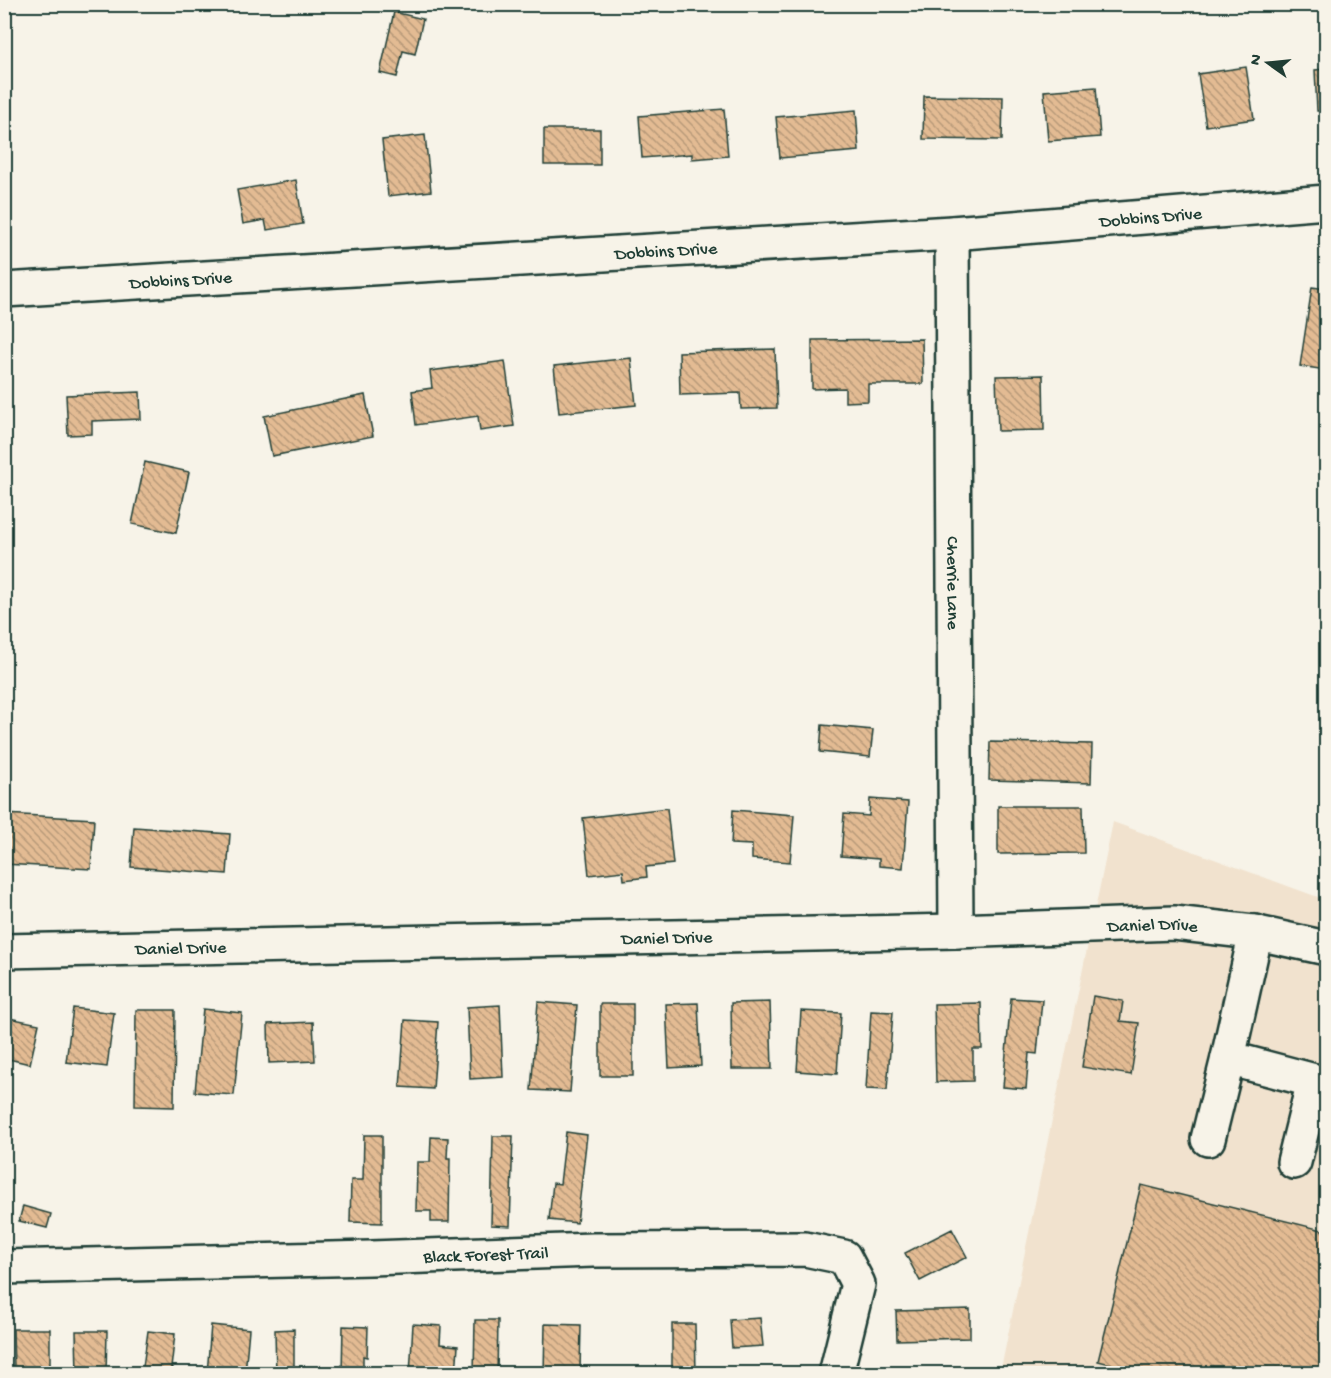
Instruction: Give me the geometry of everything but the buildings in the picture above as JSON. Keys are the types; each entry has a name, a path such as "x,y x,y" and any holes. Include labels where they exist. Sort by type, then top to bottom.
{"street":[{"name":"Dobbins Drive","path":"4,290 952,233 1326,202"},
{"name":"Cherrie Lane","path":"952,233 957,931"},
{"name":"Daniel Drive","path":"4,951 957,931 1174,923 1256,932 1326,948"},
{"path":"1208,1139 1256,932"},
{"path":"1228,1058 1320,1082 1294,1162"},
{"name":"Black Forest Trail","path":"4,1267 593,1250 806,1250 844,1257 858,1284 836,1374"}],"shaded area":[{"path":"1113,822 1326,900 1326,1373 1000,1374"}]}
